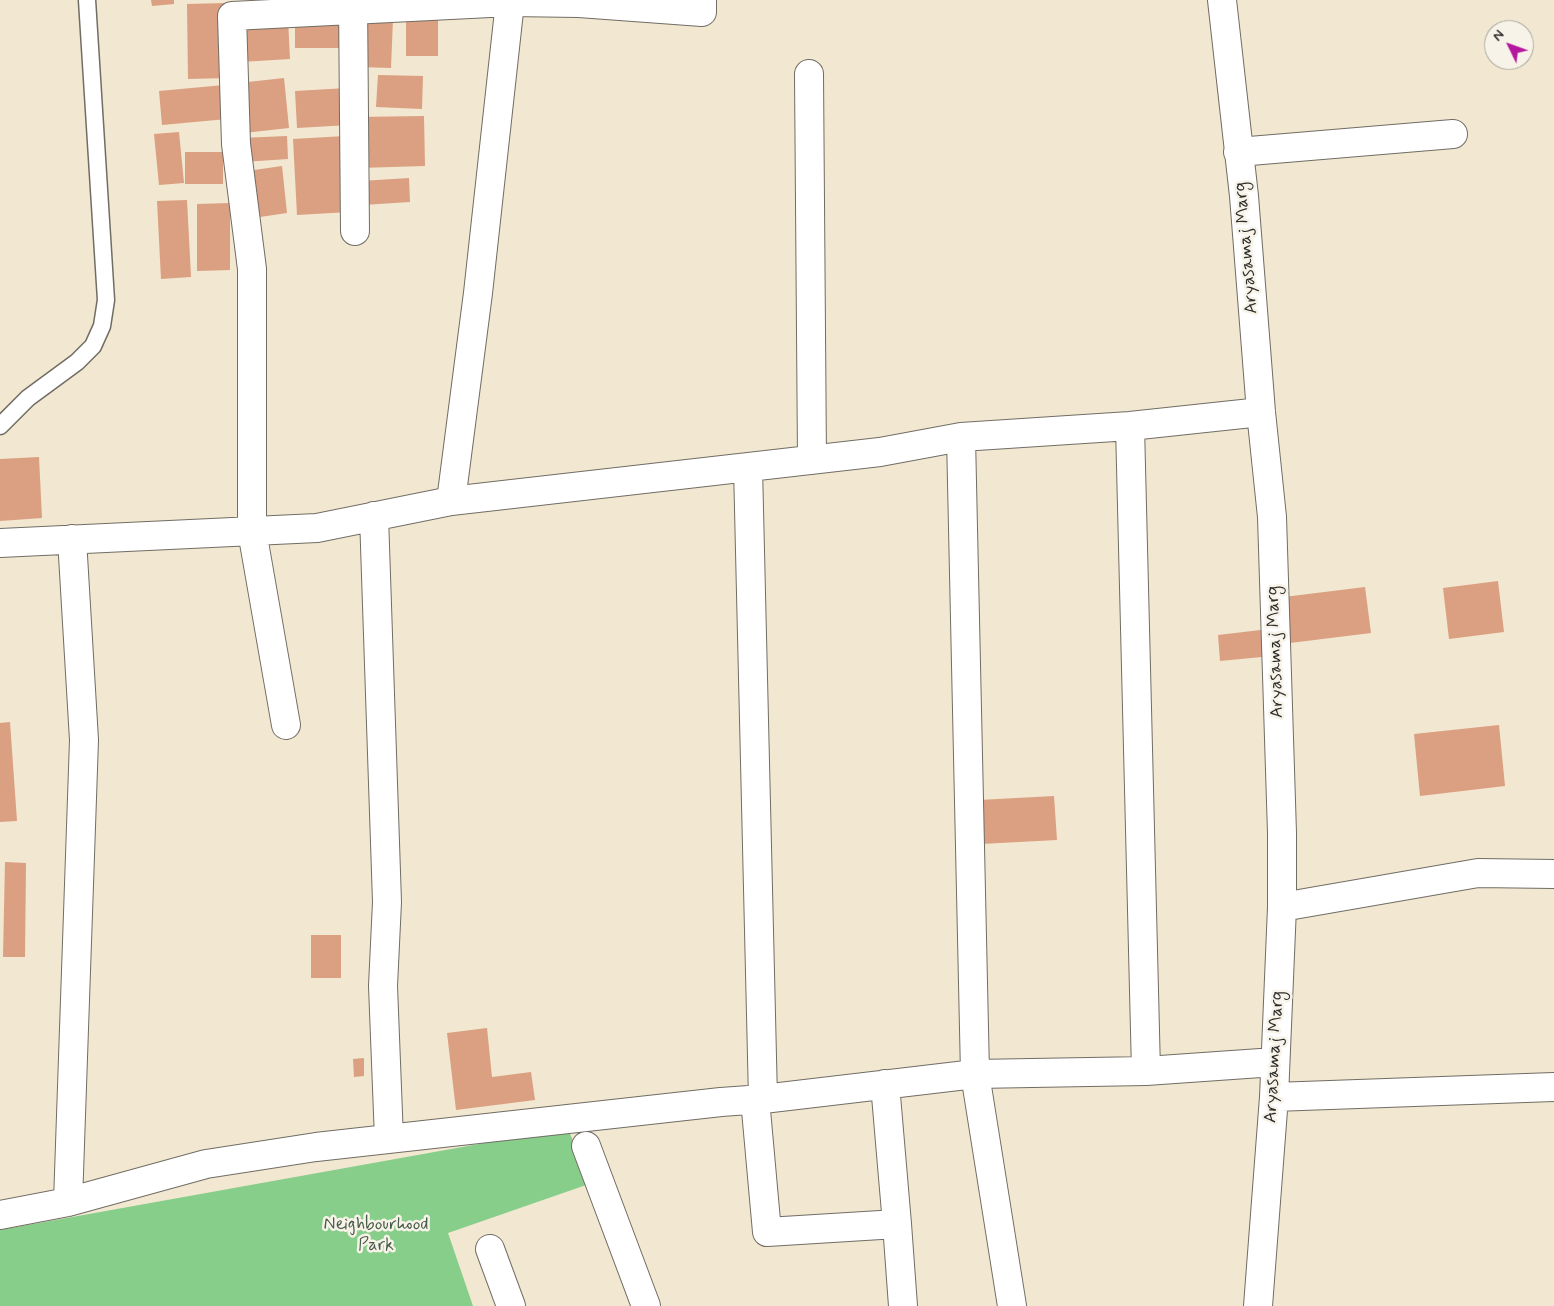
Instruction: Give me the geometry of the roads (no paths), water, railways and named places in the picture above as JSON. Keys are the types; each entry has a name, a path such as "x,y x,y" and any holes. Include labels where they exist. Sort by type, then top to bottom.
{"street":[{"path":"286,725 252,531 252,269 236,144 232,16 353,5 474,2 579,3 702,12 702,0"},
{"name":"Aryasamaj Marg","path":"1222,0 1244,196 1261,412 1272,517 1282,833 1282,907 1274,1097 1258,1306"},
{"path":"451,502 478,293 510,2"},
{"path":"353,5 355,231"},
{"path":"809,74 812,460"},
{"path":"1238,152 1453,134"},
{"path":"0,542 317,528 451,502 880,452 961,436 1130,426 1261,412"},
{"path":"1130,426 1146,1071"},
{"path":"961,436 975,1074 1012,1306"},
{"path":"748,467 759,1099 767,1232 898,1224"},
{"path":"374,516 387,902 383,986 389,1139"},
{"path":"68,1202 84,740 72,540"},
{"path":"1282,907 1478,873 1554,874"},
{"path":"0,1215 68,1202 206,1164 316,1147 975,1074 1146,1071 1275,1062"},
{"path":"885,1084 898,1224 903,1306"},
{"path":"1274,1097 1554,1086"},
{"path":"586,1146 646,1306"},
{"path":"490,1249 511,1306"}],"lane":[{"path":"0,426 28,398 77,362 93,346 102,326 106,300 86,0"}],"park label":[{"name":"Neighbourhood Park","path":"376,1235"}]}
